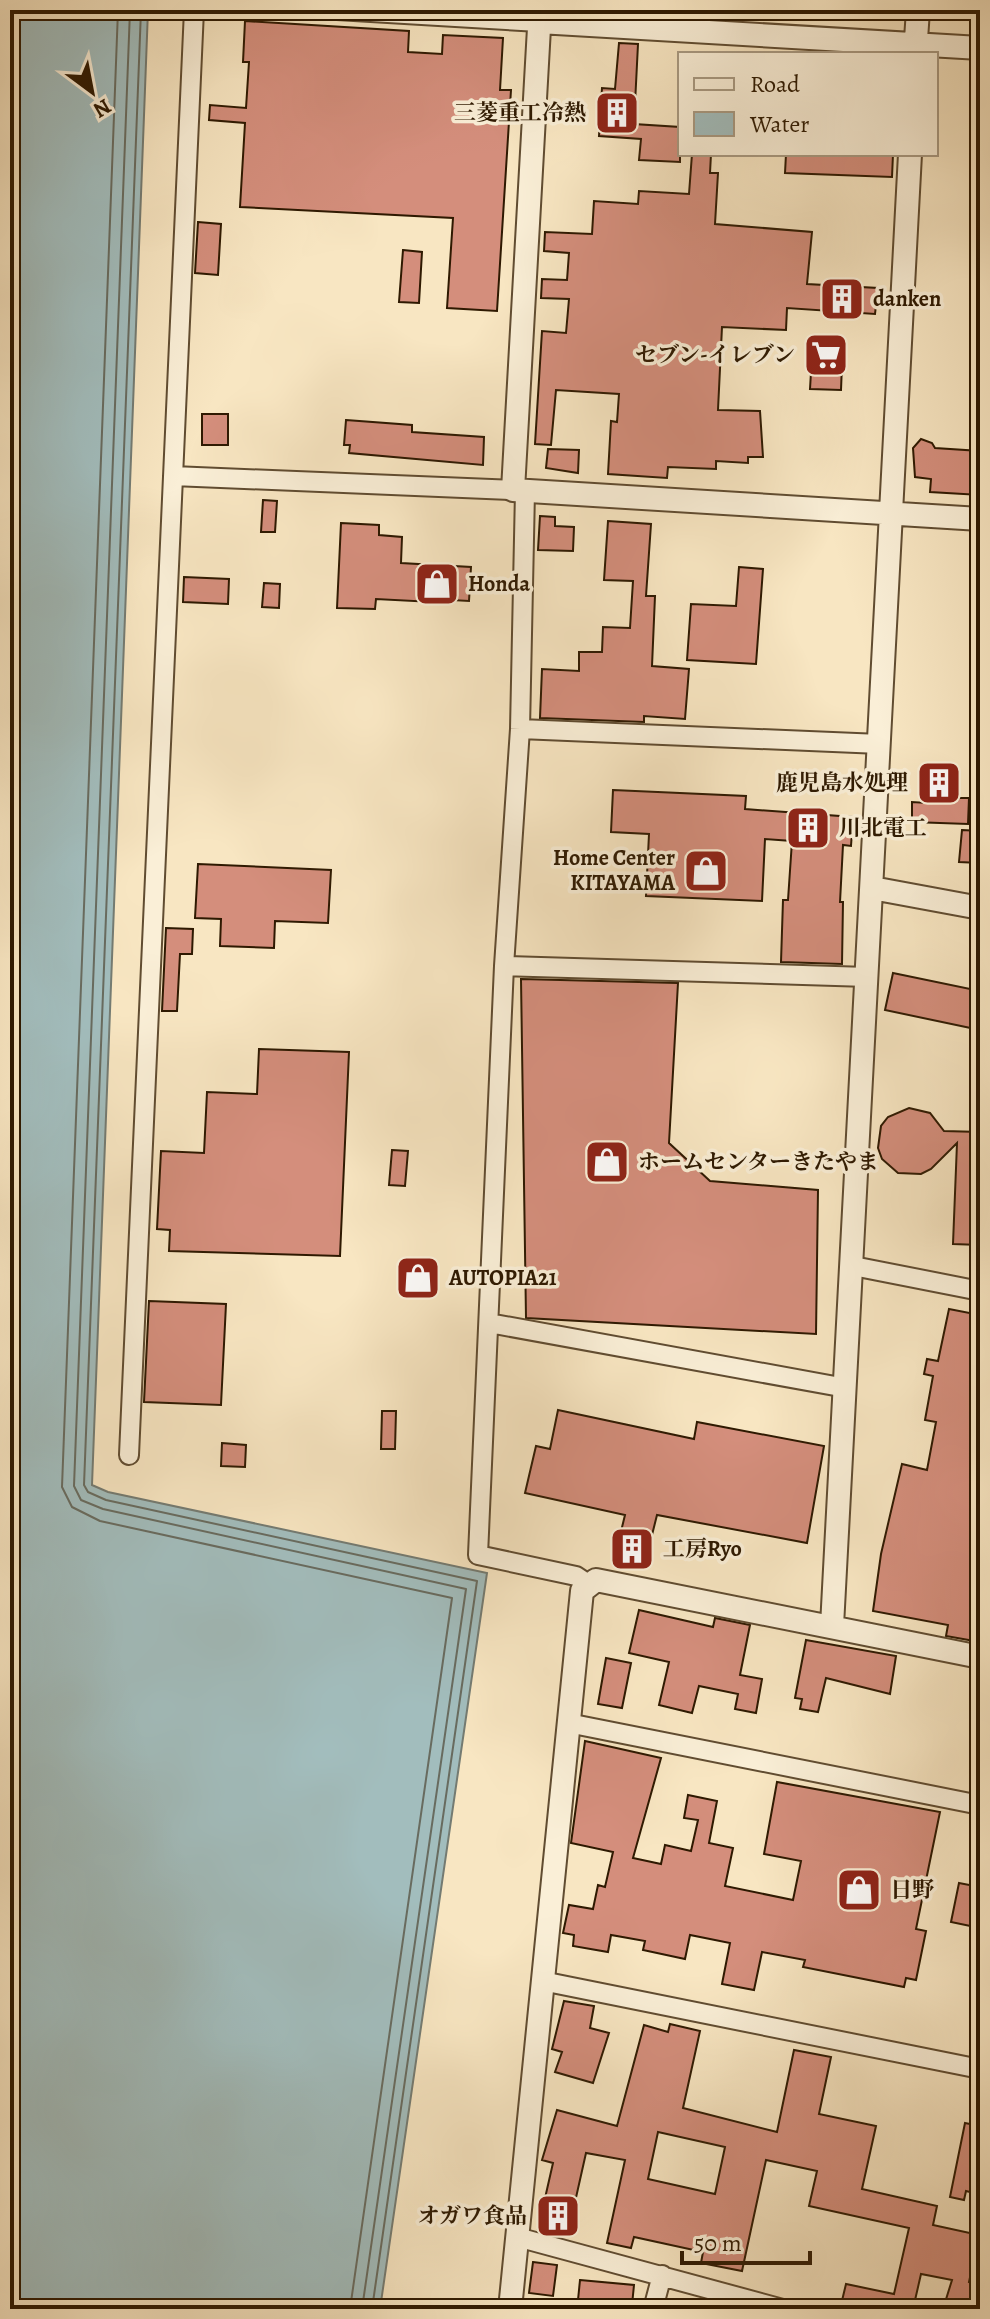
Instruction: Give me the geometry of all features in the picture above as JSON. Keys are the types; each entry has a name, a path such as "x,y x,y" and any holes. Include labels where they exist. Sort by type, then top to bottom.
{"street":[{"path":"129,1455 194,10"},
{"path":"337,10 539,16 916,49 980,48"},
{"path":"916,49 918,10"},
{"path":"539,16 519,490 520,729 504,966 478,1555 576,1576 588,1584"},
{"path":"832,1626 910,156"},
{"path":"173,476 519,490 980,519"},
{"path":"520,729 880,744"},
{"path":"872,888 980,908"},
{"path":"504,966 868,977"},
{"path":"853,1266 980,1291"},
{"path":"489,1323 846,1388"},
{"path":"510,2309 580,1599 588,1584 596,1580 980,1657"},
{"path":"568,1723 980,1805"},
{"path":"542,1981 980,2069"},
{"path":"517,2237 783,2309"},
{"path":"653,2309 662,2275"}],"water":[{"path":"10,10 148,10 92,1485 108,1492 487,1573 380,2309 10,2309"}],"building":[{"path":"245,21 409,31 408,52 442,54 443,35 503,38 500,90 511,90 497,311 447,308 453,218 240,207 245,123 209,120 210,105 246,108 249,62 243,62"},
{"path":"619,43 638,44 634,124 678,127 680,162 639,160 641,139 599,136 602,88 615,89"},
{"path":"692,156 711,156 710,173 718,173 715,224 812,232 807,284 878,288 875,314 787,308 786,330 722,327 718,410 760,411 763,457 748,457 748,463 716,461 716,469 668,467 667,478 608,474 611,421 617,422 619,394 556,390 551,445 535,444 542,331 566,333 569,299 541,298 542,279 567,280 569,253 544,251 545,232 592,234 594,201 638,204 639,191 689,194"},
{"path":"786,156 893,156 892,177 785,173"},
{"path":"198,222 221,224 218,275 195,273"},
{"path":"403,250 422,252 419,303 399,302"},
{"path":"813,338 843,339 841,390 810,389"},
{"path":"202,414 228,414 228,445 202,445"},
{"path":"346,420 412,425 412,432 484,437 483,465 349,453 350,445 344,445"},
{"path":"921,439 932,443 935,448 980,451 980,495 930,492 931,479 915,477 913,448"},
{"path":"548,449 579,450 578,473 546,468"},
{"path":"263,500 277,501 275,532 261,532"},
{"path":"540,516 555,517 555,526 574,527 573,551 538,550"},
{"path":"608,521 651,524 646,596 655,596 652,666 689,669 685,719 644,716 644,722 540,718 542,669 579,671 579,652 602,652 603,627 630,628 633,581 604,580"},
{"path":"341,523 379,525 379,535 402,537 401,563 471,567 469,601 376,599 375,609 337,608"},
{"path":"739,567 763,569 756,664 687,660 691,604 736,606"},
{"path":"184,577 229,579 228,604 183,602"},
{"path":"264,583 280,584 279,608 262,607"},
{"name":"鹿児島水処理","path":"928,767 952,768 950,798 969,798 968,824 912,822 912,802 927,803"},
{"path":"613,790 746,796 745,809 853,817 851,846 843,845 840,902 843,902 842,964 781,962 783,900 788,900 792,841 765,839 762,901 646,896 649,834 611,832"},
{"path":"962,830 980,831 980,863 959,862"},
{"path":"198,864 331,870 328,923 275,921 274,948 220,946 221,919 195,918"},
{"path":"166,928 193,929 192,954 180,954 177,1011 162,1011"},
{"path":"893,973 980,991 980,1030 885,1010"},
{"name":"ホームセンターきたやま","path":"521,979 678,983 669,1143 710,1181 818,1190 816,1334 526,1318"},
{"path":"259,1049 349,1052 340,1256 169,1251 170,1230 157,1229 161,1151 204,1153 207,1092 257,1094"},
{"path":"909,1108 930,1113 944,1131 980,1132 980,1245 953,1244 957,1143 931,1169 921,1174 898,1173 882,1159 878,1148 881,1126 888,1117"},
{"path":"392,1150 408,1151 405,1186 389,1185"},
{"path":"149,1301 226,1304 221,1405 144,1402"},
{"path":"949,1309 980,1315 980,1642 946,1636 948,1625 873,1611 881,1554 902,1464 927,1470 936,1422 925,1420 933,1376 924,1374 927,1359 938,1361"},
{"path":"558,1410 694,1439 697,1422 824,1446 807,1543 657,1515 644,1567 614,1560 625,1515 525,1493 536,1446 550,1449"},
{"path":"382,1411 396,1411 395,1449 381,1449"},
{"path":"222,1443 246,1445 245,1467 221,1466"},
{"path":"639,1610 713,1627 715,1618 750,1625 740,1675 762,1679 756,1713 735,1709 738,1694 699,1686 692,1713 659,1705 669,1662 629,1653"},
{"path":"806,1640 896,1656 890,1694 826,1678 818,1712 800,1709 802,1699 795,1698"},
{"path":"606,1658 631,1663 622,1708 598,1704"},
{"name":"日野","path":"585,1741 661,1758 633,1858 661,1864 665,1845 691,1851 698,1820 684,1818 688,1795 717,1801 709,1843 733,1848 725,1886 793,1900 801,1861 764,1854 777,1782 940,1812 916,1929 926,1931 916,1980 906,1978 904,1987 803,1967 805,1960 762,1952 754,1990 722,1984 730,1943 690,1935 685,1959 643,1950 645,1941 611,1935 608,1952 573,1946 574,1935 563,1933 569,1905 593,1909 598,1885 605,1887 613,1852 571,1843"},
{"path":"959,1883 980,1887 980,1928 951,1922"},
{"path":"564,2001 594,2006 590,2028 609,2033 593,2083 555,2072 562,2052 552,2049"},
{"path":"670,2024 700,2031 683,2108 777,2132 794,2050 831,2057 819,2114 876,2126 862,2189 937,2206 933,2225 979,2235 969,2282 980,2285 980,2309 943,2309 952,2280 921,2274 913,2309 840,2309 846,2284 894,2294 909,2228 809,2206 817,2171 766,2160 742,2271 701,2263 703,2252 634,2237 631,2248 607,2243 625,2160 586,2153 575,2202 578,2203 575,2218 564,2216 561,2234 538,2229 553,2163 542,2160 557,2110 617,2126 644,2025 668,2032","holes":["658,2132 725,2147 715,2194 648,2179"]},
{"path":"965,2123 980,2126 980,2182 976,2181 974,2193 966,2191 964,2200 950,2197"},
{"path":"533,2262 557,2265 553,2296 529,2293"},
{"path":"580,2280 634,2285 632,2305 578,2300"}],"place":[{"name":"三菱重工冷熱","path":"617,113"},
{"name":"danken","path":"842,299"},
{"name":"セブン-イレブン","path":"826,355"},
{"name":"Honda","path":"437,584"},
{"name":"鹿児島水処理","path":"939,783"},
{"name":"川北電工","path":"808,828"},
{"name":"Home Center KITAYAMA","path":"706,871"},
{"name":"ホームセンターきたやま","path":"607,1162"},
{"name":"AUTOPIA21","path":"418,1278"},
{"name":"工房Ryo","path":"632,1549"},
{"name":"日野","path":"859,1890"},
{"name":"オガワ食品","path":"558,2216"}]}
